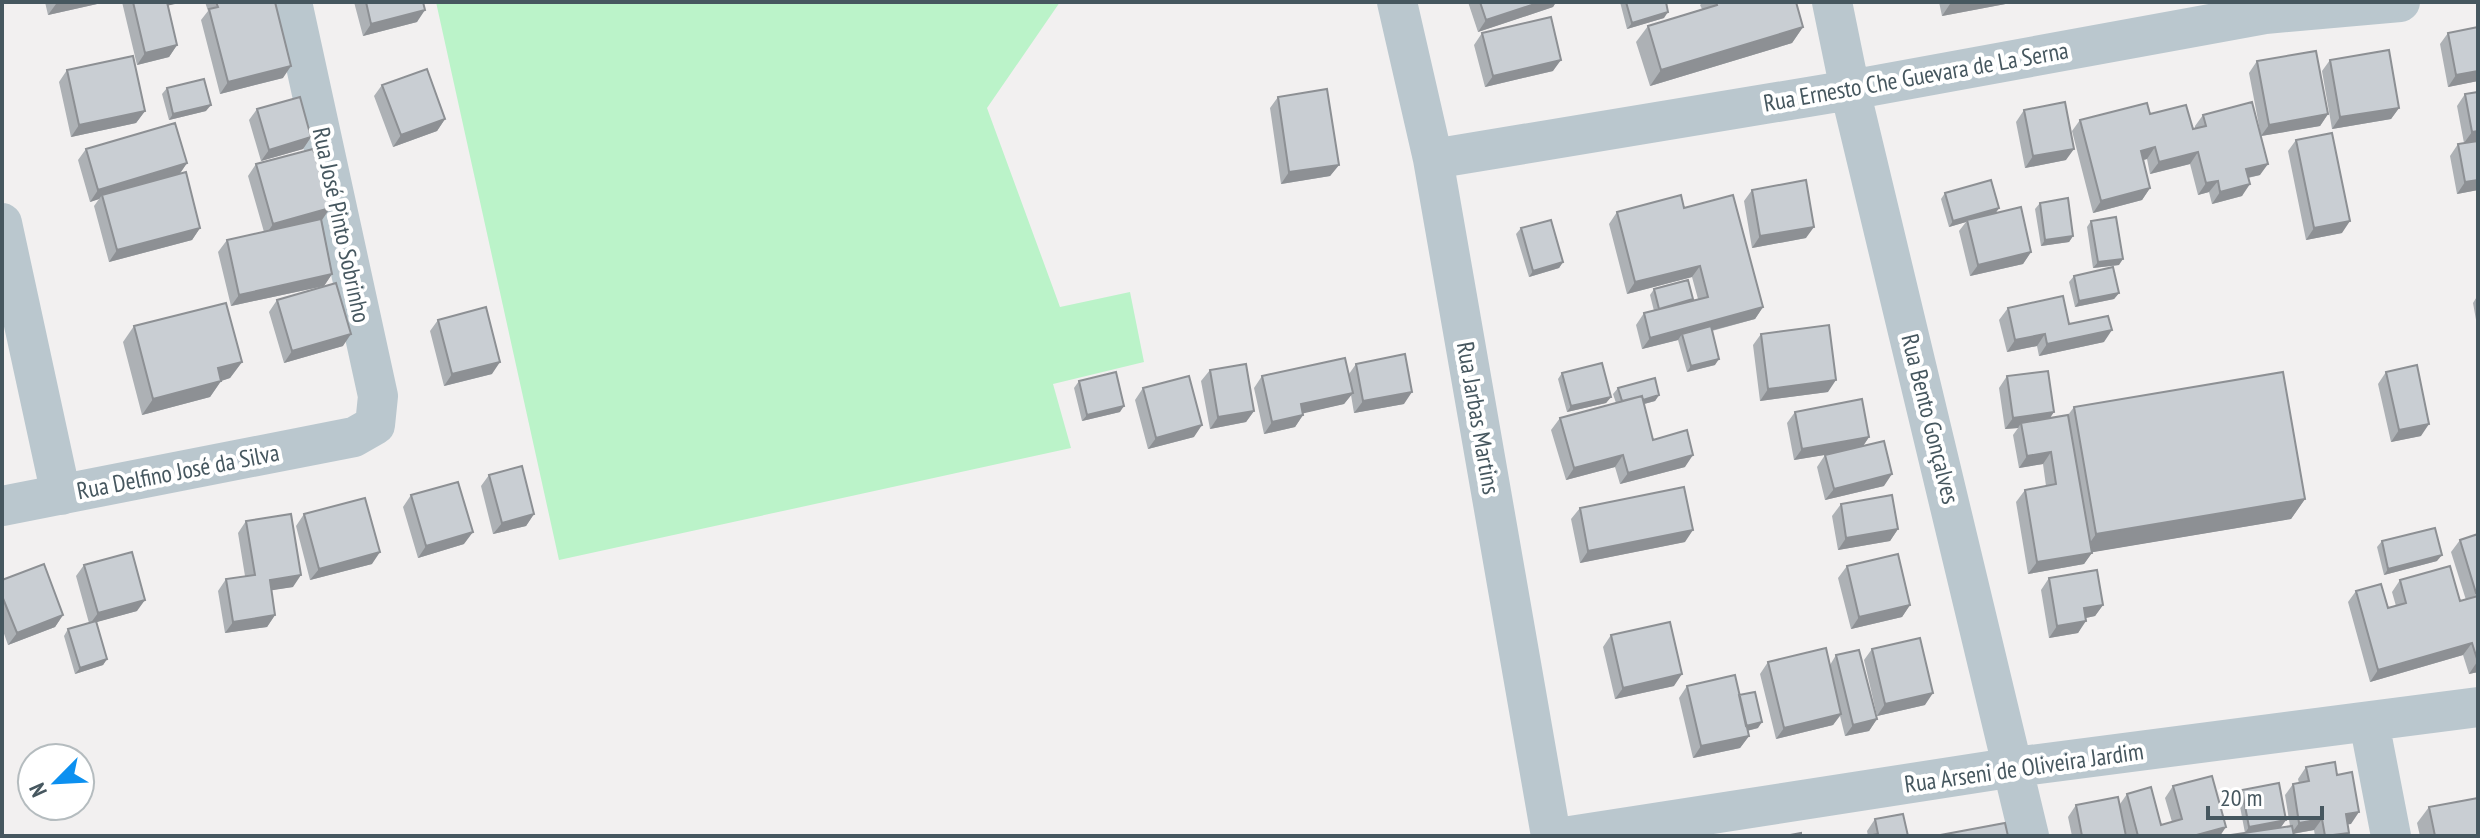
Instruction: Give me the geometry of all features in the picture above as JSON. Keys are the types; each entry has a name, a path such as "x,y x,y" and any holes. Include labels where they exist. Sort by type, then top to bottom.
{"street":[{"name":"Rua José Pinto Sobrinho","path":"292,2 378,396 375,425 354,437"},
{"name":"Rua Jarbas Martins","path":"1397,2 1433,159 1551,836"},
{"name":"Rua Bento Gonçalves","path":"1832,2 1850,90 2015,767 2029,836"},
{"name":"Rua Ernesto Che Guevara de La Serna","path":"1433,159 1850,90 2265,14 2400,2"},
{"path":"2,223 61,495"},
{"name":"Rua Delfino José da Silva","path":"2,506 354,437"},
{"name":"Rua Arseni de Oliveira Jardim","path":"1570,836 2015,767 2478,707"},
{"path":"2369,722 2391,836"}],"green space":[{"path":"436,2 1060,2 987,108 1060,307 1130,292 1144,362 1053,384 1071,448 559,560"}],"building":[{"path":"133,2 167,2 177,45 145,53"},
{"path":"216,2 275,2 291,66 228,82 209,9 218,7"},
{"path":"366,2 423,2 425,10 371,24"},
{"path":"1480,2 1541,2 1486,20"},
{"path":"1626,2 1666,2 1668,12 1632,23"},
{"path":"1716,2 1796,2 1803,27 1661,70 1648,26 1717,5"},
{"path":"1551,17 1561,60 1493,76 1482,33"},
{"path":"2478,27 2478,71 2456,75 2448,33"},
{"path":"2389,50 2399,108 2340,117 2330,60"},
{"path":"2316,51 2328,114 2269,125 2257,61"},
{"path":"133,56 145,111 79,125 67,70"},
{"path":"427,69 445,119 401,135 382,85"},
{"path":"204,79 211,105 173,114 167,88"},
{"path":"1327,89 1339,165 1289,172 1278,97"},
{"path":"2478,92 2478,131 2472,132 2465,94"},
{"path":"300,97 311,137 269,150 257,109"},
{"path":"2065,102 2074,149 2033,156 2024,110"},
{"path":"2252,102 2268,164 2246,169 2250,184 2220,192 2218,181 2206,183 2198,152 2159,162 2155,147 2141,151 2150,188 2101,201 2080,120 2147,103 2150,114 2186,105 2193,129 2206,126 2203,115"},
{"path":"175,123 187,163 98,190 86,149"},
{"path":"2332,133 2350,221 2314,228 2296,140"},
{"path":"2478,141 2478,180 2465,182 2458,144"},
{"path":"313,149 330,208 273,224 256,164"},
{"path":"186,172 200,228 117,250 102,195"},
{"path":"1806,180 1814,227 1760,236 1752,190"},
{"path":"1991,180 1999,208 1953,221 1945,193"},
{"path":"1681,195 1684,208 1733,195 1763,307 1650,338 1644,313 1708,297 1700,266 1635,282 1617,212"},
{"path":"2068,198 2073,236 2045,240 2040,203"},
{"path":"2021,207 2031,252 1978,265 1967,220"},
{"path":"2116,217 2123,259 2098,262 2091,221"},
{"path":"321,219 332,274 239,295 227,240"},
{"path":"1551,220 1563,262 1533,271 1521,228"},
{"path":"2113,267 2119,293 2079,301 2074,276"},
{"path":"1688,280 1693,299 1659,309 1654,289"},
{"path":"336,283 351,334 292,351 277,300"},
{"path":"2063,296 2069,324 2108,316 2112,330 2047,344 2045,334 2015,340 2008,308"},
{"path":"226,303 242,362 218,368 221,381 153,399 134,326"},
{"path":"486,307 500,362 452,374 438,320"},
{"path":"1829,325 1836,380 1768,389 1761,334"},
{"path":"1711,326 1719,359 1691,366 1682,334"},
{"path":"1405,354 1412,392 1363,401 1356,364"},
{"path":"1345,358 1353,393 1301,404 1303,415 1272,422 1262,376"},
{"path":"1602,363 1611,397 1571,406 1562,373"},
{"path":"1246,364 1254,411 1218,417 1210,370"},
{"path":"2417,365 2429,424 2399,430 2386,372"},
{"path":"2048,371 2054,412 2013,418 2007,376"},
{"path":"1116,372 1124,406 1087,415 1079,381"},
{"path":"2283,372 2305,499 2096,534 2074,407"},
{"path":"1189,376 1202,425 1156,438 1143,388"},
{"path":"1655,378 1659,395 1622,401 1618,388"},
{"path":"1642,396 1653,440 1687,430 1693,455 1628,473 1623,455 1574,468 1560,418"},
{"path":"1862,399 1869,437 1802,449 1795,412"},
{"path":"2068,415 2092,553 2037,562 2025,490 2056,484 2051,452 2027,456 2021,423"},
{"path":"1884,441 1892,474 1834,489 1825,455"},
{"path":"522,466 534,514 502,523 489,475"},
{"path":"458,482 473,532 426,546 411,495"},
{"path":"1684,487 1693,530 1588,551 1580,508"},
{"path":"1892,495 1898,529 1846,538 1841,504"},
{"path":"365,498 380,552 319,569 304,514"},
{"path":"291,514 301,575 270,580 275,615 233,622 226,579 255,575 246,521"},
{"path":"2435,528 2442,555 2388,569 2382,541"},
{"path":"2478,534 2478,593 2476,593 2460,540"},
{"path":"132,552 145,600 98,613 84,565"},
{"path":"1898,554 1910,605 1859,617 1847,566"},
{"path":"44,564 63,615 17,633 2,596 2,580"},
{"path":"2450,566 2460,601 2478,596 2478,662 2472,643 2378,670 2356,591 2381,584 2388,608 2406,603 2400,580"},
{"path":"2097,570 2103,605 2084,608 2086,621 2057,626 2049,578"},
{"path":"96,621 107,659 80,668 68,629"},
{"path":"1670,622 1682,674 1623,688 1611,635"},
{"path":"1920,638 1933,693 1885,704 1872,649"},
{"path":"1826,648 1841,714 1784,728 1768,662"},
{"path":"1859,650 1877,719 1853,725 1836,655"},
{"path":"1735,675 1749,736 1701,746 1687,686"},
{"path":"1755,692 1762,722 1746,726 1739,695"},
{"path":"2335,762 2337,775 2352,772 2359,812 2346,814 2349,833 2325,836 2322,819 2299,823 2293,784 2309,781 2306,767"},
{"path":"2212,776 2226,827 2193,836 2138,836 2127,794 2151,787 2161,825 2182,819 2173,786"},
{"path":"2279,783 2286,820 2249,827 2242,790"},
{"path":"2118,797 2126,836 2082,836 2076,805"},
{"path":"2478,798 2478,836 2435,836 2429,807"},
{"path":"1903,814 1908,836 1868,836 1878,834 1875,819"},
{"path":"2005,823 2008,836 1935,836"},
{"path":"2292,826 2294,836 2230,836 2230,835"}]}
